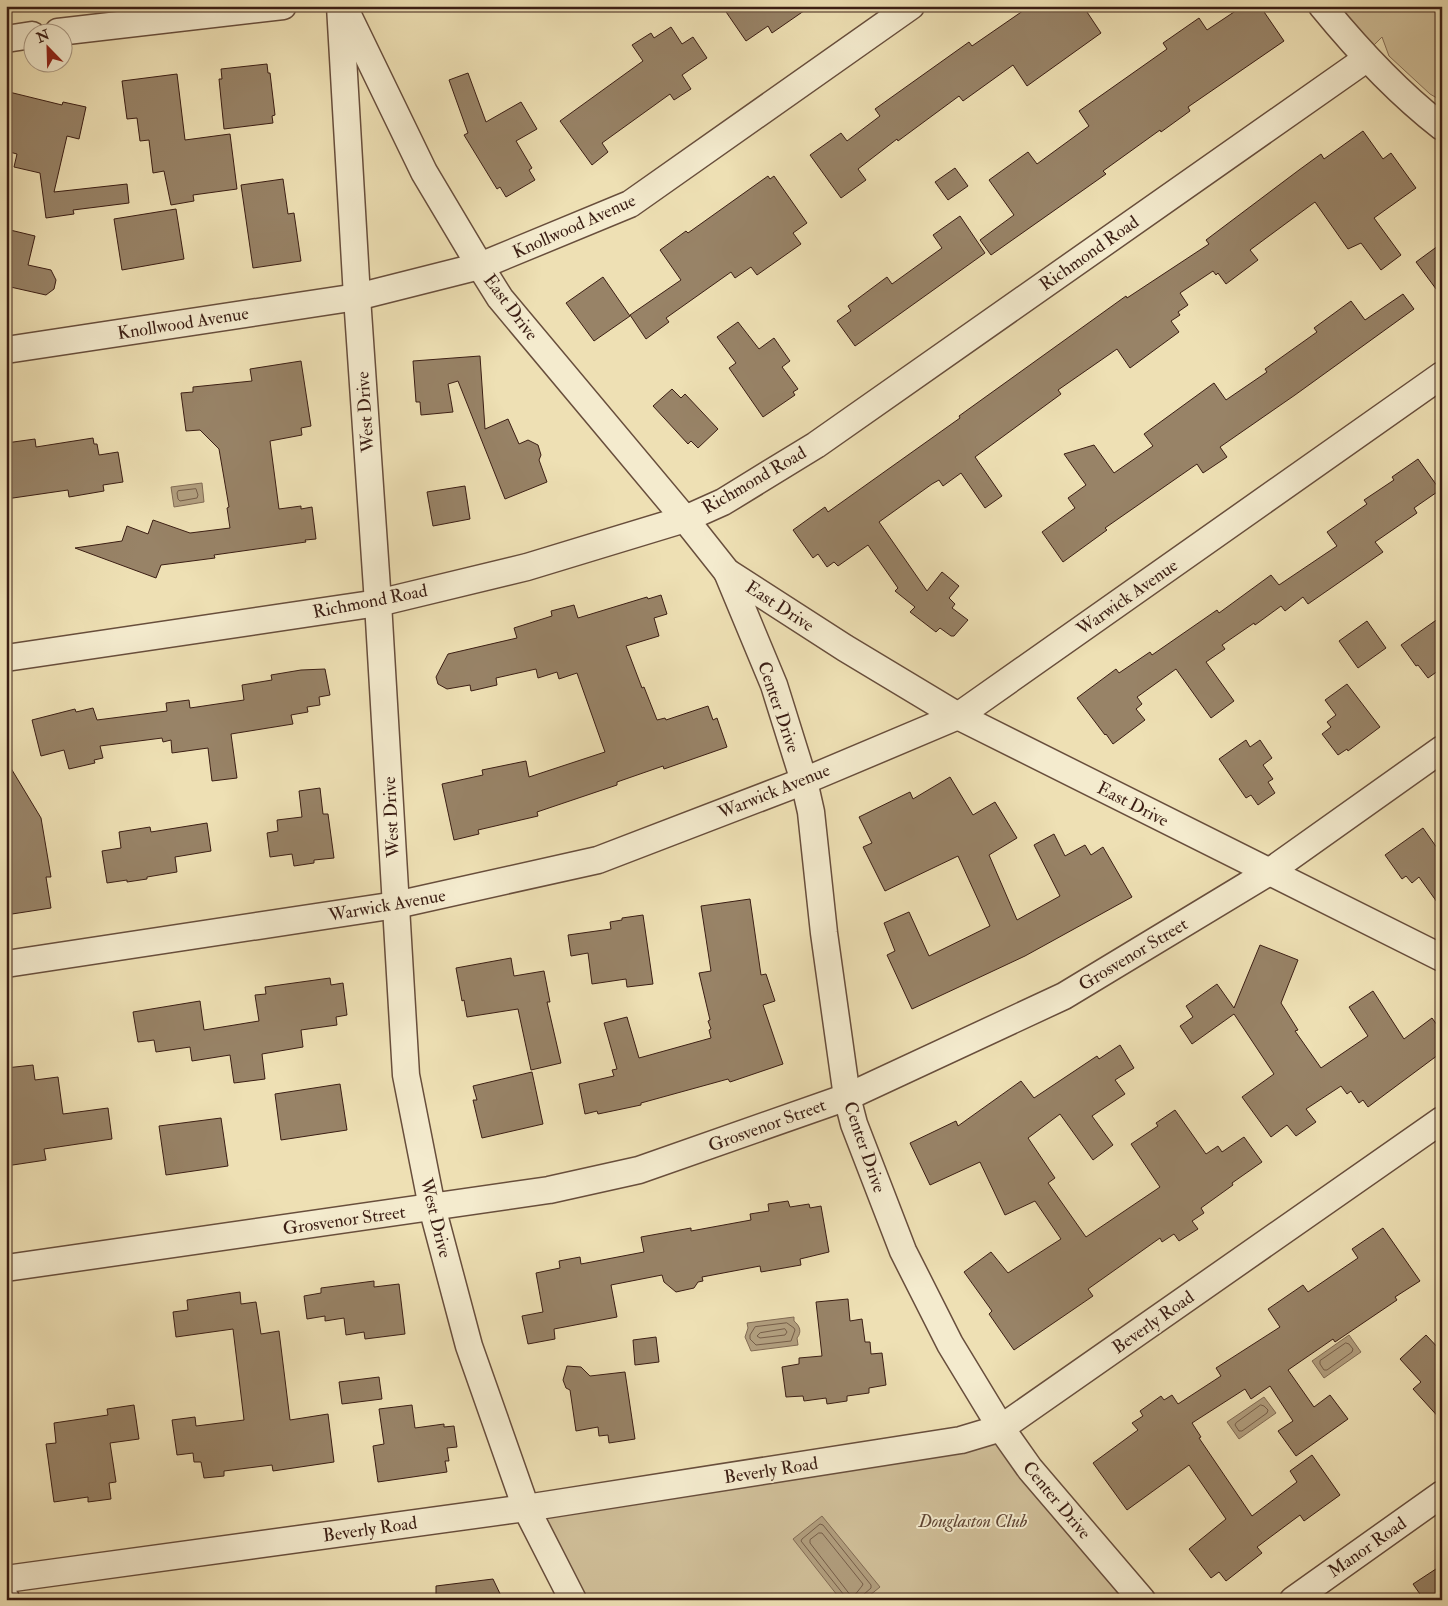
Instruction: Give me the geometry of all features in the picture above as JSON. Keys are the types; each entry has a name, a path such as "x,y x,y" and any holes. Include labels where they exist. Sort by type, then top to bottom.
{"street":[{"path":"72,30 283,6"},
{"name":"East Drive","path":"342,6 424,172 500,298 727,572 845,648 958,716 1442,958"},
{"name":"West Drive","path":"342,6 357,296 378,603 406,1075 432,1207 469,1346 526,1508 573,1600"},
{"name":"Knollwood Avenue","path":"6,350 357,296 480,266 630,204 911,6"},
{"path":"1322,6 1366,59 1418,109 1442,127"},
{"path":"6,38 22,37"},
{"name":"Richmond Road","path":"6,658 378,603 527,567 685,519 723,502 816,445 1366,59"},
{"name":"Warwick Avenue","path":"6,964 396,906 598,860 804,781 958,716 1442,375"},
{"name":"Center Drive","path":"727,572 774,685 804,781 811,812 824,933 847,1097 854,1124 902,1251 950,1344 1001,1428 1030,1469 1142,1600"},
{"name":"Grosvenor Street","path":"6,1268 549,1190 639,1170 847,1097 1064,996 1269,872 1442,749"},
{"name":"Beverly Road","path":"6,1579 526,1508 961,1440 1001,1428 1442,1120"},
{"name":"Manor Road","path":"1293,1600 1442,1494"}],"green space":[{"path":"1339,6 1442,6 1442,101 1430,94 1389,56 1382,37 1372,47"},
{"name":"Douglaston Club","path":"1005,1435 1142,1600 577,1600 530,1510"}],"water":[{"path":"202,483 204,502 174,507 171,487"},
{"path":"794,1317 794,1321 800,1329 797,1338 798,1345 751,1351 745,1337 748,1328 747,1323"},
{"path":"1349,1335 1361,1352 1324,1378 1312,1361"},
{"path":"1264,1397 1276,1413 1239,1439 1227,1422"},
{"path":"822,1516 880,1587 864,1600 841,1600 793,1539"}],"building":[{"path":"722,6 811,6 772,33 768,26 746,41"},
{"path":"1030,6 1083,6 1101,33 1027,86 1013,65 963,101 959,96 858,169 866,180 841,198 810,155 841,133 847,141 880,116 875,109 969,42 972,46"},
{"path":"1243,6 1260,6 1284,41 1188,107 1190,111 1103,171 1106,174 991,255 980,240 1014,215 989,180 1028,152 1037,164 1089,126 1079,111 1167,49 1163,43 1199,18 1207,30"},
{"path":"671,27 682,44 693,37 707,58 682,75 691,89 674,100 670,94 602,143 608,152 592,165 560,121 643,61 632,45 651,33 654,38"},
{"path":"267,64 268,73 270,73 275,115 272,116 273,123 224,129 219,79 222,79 221,69"},
{"path":"468,73 486,122 521,102 537,129 516,141 532,168 529,170 535,180 506,197 500,187 497,189 464,135 468,133 449,80"},
{"path":"177,74 185,140 230,134 237,189 193,195 194,201 171,205 164,171 153,173 149,140 140,141 137,118 127,119 122,81"},
{"path":"9,92 62,105 63,102 86,107 79,139 67,136 54,192 127,184 129,203 73,210 74,214 46,218 40,173 14,167 17,154 6,151 6,105"},
{"path":"1363,131 1383,159 1391,153 1416,188 1374,218 1401,255 1381,270 1361,243 1348,249 1315,202 1250,250 1258,260 1226,284 1218,273 1216,275 1213,271 1180,293 1188,305 1178,312 1180,315 1171,321 1179,332 1130,368 1117,349 1058,390 1061,394 975,457 1002,496 985,508 961,473 943,486 939,480 932,484 879,522 927,591 942,572 959,586 949,598 955,604 952,608 968,620 954,636 940,628 936,632 910,612 915,607 895,591 898,588 868,545 838,566 834,562 827,567 818,554 813,558 793,530 825,507 828,512 1126,296 1127,298 1209,244 1206,240 1321,154 1324,159"},
{"path":"955,168 968,186 948,200 935,182"},
{"path":"768,176 770,179 774,176 807,223 793,233 801,244 757,275 751,267 735,278 731,272 666,318 669,322 646,339 630,315 681,280 660,250 686,231 688,233"},
{"path":"283,179 288,214 294,213 301,261 253,268 241,185"},
{"path":"176,209 184,259 122,270 114,219"},
{"path":"960,216 985,253 855,346 837,321 851,311 848,306 887,277 892,284 942,248 933,235"},
{"path":"6,229 35,236 28,265 51,270 56,280 54,289 46,295 6,286"},
{"path":"1442,243 1442,297 1416,262"},
{"path":"603,277 630,316 594,341 566,303"},
{"path":"1403,294 1414,309 1220,447 1227,457 1203,473 1197,464 1105,528 1107,530 1063,562 1042,532 1075,508 1068,498 1086,485 1064,454 1094,445 1114,473 1153,446 1144,434 1214,383 1226,400 1267,372 1265,369 1317,332 1314,328 1351,301 1365,320"},
{"path":"738,322 759,349 774,338 790,361 782,367 798,389 793,392 795,395 763,417 729,368 736,363 717,337"},
{"path":"480,356 485,429 508,419 519,444 528,440 538,445 541,455 539,460 547,482 505,499 458,381 448,384 453,412 421,415 420,402 416,402 413,361"},
{"path":"301,361 311,426 301,428 302,435 270,441 279,509 301,506 301,509 312,507 316,539 214,555 215,558 161,565 156,578 75,548 122,541 127,526 148,534 153,520 190,533 230,528 227,508 229,507 219,449 200,430 186,431 181,393 193,392 193,387 252,381 250,369"},
{"path":"672,389 681,398 685,394 718,429 698,448 691,441 688,444 653,406"},
{"path":"93,438 94,444 97,444 99,455 118,452 123,482 103,485 104,491 69,497 68,490 6,499 6,443 35,439 36,447"},
{"path":"1418,459 1440,490 1414,508 1417,513 1375,542 1383,552 1308,604 1303,597 1285,611 1281,606 1255,625 1254,623 1222,645 1225,649 1206,662 1234,701 1211,718 1176,669 1137,697 1142,704 1136,709 1145,720 1113,744 1077,698 1116,669 1119,673 1150,652 1152,655 1217,610 1219,613 1271,575 1279,585 1337,546 1327,532 1367,504 1364,500 1394,480 1392,477"},
{"path":"465,486 470,519 433,526 427,492"},
{"path":"661,595 667,614 654,618 659,636 626,646 642,688 644,687 657,720 665,718 666,720 708,706 713,720 717,718 727,747 664,769 663,766 617,782 617,785 537,812 538,816 478,830 479,834 454,840 442,784 483,775 482,770 526,761 529,777 605,752 577,673 559,679 557,672 538,678 536,669 496,678 497,685 471,691 470,685 447,689 438,684 436,677 448,654 517,638 514,628 552,616 551,611 574,605 578,618 647,597 648,599"},
{"path":"1442,616 1442,668 1428,678 1418,665 1416,666 1401,645"},
{"path":"1367,621 1386,648 1358,668 1339,641"},
{"path":"325,669 330,695 319,697 320,705 307,707 308,712 291,715 293,724 231,734 237,778 212,781 208,748 172,753 171,740 163,742 162,738 100,746 103,758 94,760 95,763 69,769 64,750 41,756 32,720 75,709 76,712 93,708 97,720 167,711 166,703 189,700 190,708 244,700 242,685 272,680 271,675 301,670"},
{"path":"1347,684 1380,727 1348,751 1347,749 1338,755 1322,734 1331,727 1327,722 1336,715 1325,700"},
{"path":"1246,740 1250,747 1260,740 1272,758 1263,765 1273,779 1268,782 1275,793 1258,805 1251,795 1246,798 1219,759"},
{"path":"6,760 41,818 51,877 46,877 51,908 12,914 11,909 6,909"},
{"path":"950,777 973,815 995,802 1017,838 989,855 1017,920 1060,896 1034,845 1054,834 1065,856 1085,845 1091,855 1103,847 1132,897 1025,956 912,1009 887,955 895,951 884,923 909,912 929,956 990,926 958,856 885,891 863,847 872,843 859,817 910,792 913,799"},
{"path":"320,788 323,814 328,814 334,858 314,860 314,863 294,866 292,854 270,857 267,833 278,831 277,820 302,817 299,791"},
{"path":"207,823 211,851 175,857 177,872 147,877 147,879 107,883 102,851 121,848 119,832 150,827 151,832"},
{"path":"1423,828 1442,855 1442,909 1419,877 1412,883 1406,876 1402,879 1385,855"},
{"path":"750,899 761,975 766,974 775,1001 763,1005 783,1064 730,1082 728,1079 641,1103 641,1105 598,1114 597,1111 585,1114 579,1084 614,1076 612,1070 617,1069 604,1023 627,1017 639,1058 711,1038 709,1030 711,1029 708,1021 710,1020 699,973 711,971 701,906"},
{"path":"643,915 653,984 627,987 626,979 592,984 588,953 571,956 568,935 611,929 610,922"},
{"path":"1260,945 1298,960 1281,1003 1298,1030 1295,1031 1321,1068 1368,1036 1349,1007 1373,991 1404,1039 1432,1018 1442,1032 1442,1052 1368,1107 1363,1100 1359,1103 1351,1091 1347,1094 1341,1086 1306,1109 1316,1122 1296,1136 1287,1125 1271,1137 1242,1097 1274,1074 1234,1014 1192,1044 1180,1026 1193,1017 1186,1006 1217,984 1234,1008"},
{"path":"511,958 514,976 544,971 550,1002 547,1002 561,1063 531,1070 518,1009 467,1017 456,968"},
{"path":"330,978 331,985 343,983 347,1015 336,1017 337,1025 301,1030 303,1047 262,1054 265,1079 234,1083 230,1055 192,1061 190,1047 156,1052 154,1040 138,1042 133,1012 200,1001 204,1030 259,1021 255,995 266,994 265,987"},
{"path":"1120,1045 1134,1068 1115,1080 1125,1094 1092,1116 1113,1145 1093,1160 1060,1114 1028,1138 1055,1178 1048,1183 1086,1237 1160,1187 1131,1144 1158,1126 1156,1123 1175,1110 1206,1154 1218,1146 1222,1152 1244,1137 1262,1162 1201,1208 1204,1213 1192,1221 1198,1229 1179,1241 1174,1234 1162,1242 1160,1238 1088,1289 1093,1296 1014,1350 989,1314 992,1311 964,1272 991,1252 1008,1273 1061,1239 1035,1201 1005,1215 980,1162 930,1185 910,1143 956,1121 958,1126 1021,1081 1034,1098 1097,1056 1099,1059"},
{"path":"33,1065 35,1080 58,1077 63,1114 108,1108 112,1139 44,1149 46,1160 6,1166 6,1068"},
{"path":"532,1072 543,1124 482,1138 473,1100 477,1100 473,1086"},
{"path":"340,1084 347,1130 281,1140 275,1094"},
{"path":"221,1118 228,1166 166,1175 159,1126"},
{"path":"788,1201 790,1207 809,1204 810,1208 821,1206 829,1252 800,1259 801,1265 761,1272 760,1266 702,1277 703,1281 698,1282 694,1288 676,1292 664,1282 662,1275 611,1285 617,1317 554,1329 555,1339 528,1344 522,1316 543,1312 536,1273 560,1268 559,1261 580,1257 581,1264 644,1252 641,1237 691,1228 691,1231 751,1220 750,1214 769,1211 768,1204"},
{"path":"1383,1228 1420,1281 1395,1297 1397,1300 1335,1342 1333,1339 1288,1370 1314,1407 1330,1395 1348,1419 1296,1456 1278,1431 1293,1421 1270,1386 1251,1399 1245,1389 1192,1423 1201,1437 1199,1438 1252,1516 1297,1482 1290,1471 1312,1455 1340,1495 1304,1521 1300,1515 1257,1547 1262,1553 1226,1581 1219,1572 1211,1578 1189,1549 1226,1519 1189,1465 1127,1510 1093,1463 1138,1430 1132,1423 1143,1416 1140,1411 1161,1396 1164,1400 1172,1395 1178,1404 1221,1376 1216,1368 1280,1327 1268,1309 1303,1285 1308,1292 1358,1258 1352,1249"},
{"path":"374,1281 374,1287 399,1284 405,1334 365,1339 364,1332 346,1335 344,1318 325,1321 325,1316 307,1319 304,1296 321,1293 321,1288"},
{"path":"240,1292 241,1304 256,1302 261,1334 279,1331 290,1420 328,1414 334,1462 273,1471 272,1465 224,1471 224,1476 204,1478 201,1462 194,1462 193,1453 177,1455 172,1420 195,1417 196,1426 244,1420 233,1329 176,1337 173,1312 188,1310 187,1300"},
{"path":"848,1299 850,1321 862,1319 865,1342 870,1342 871,1354 882,1353 886,1385 869,1388 869,1393 847,1396 847,1401 827,1404 826,1398 804,1401 803,1396 786,1397 782,1367 799,1364 799,1358 822,1356 816,1302"},
{"path":"1426,1335 1442,1352 1442,1421 1413,1389 1421,1382 1400,1359"},
{"path":"656,1337 659,1362 635,1365 633,1340"},
{"path":"567,1366 581,1367 590,1376 625,1372 635,1439 609,1443 608,1435 599,1436 598,1427 576,1431 570,1390 566,1388 563,1380"},
{"path":"379,1377 382,1399 342,1404 339,1382"},
{"path":"134,1405 139,1439 110,1443 116,1482 109,1483 111,1499 88,1502 88,1497 54,1502 46,1444 56,1443 54,1423 108,1415 107,1409"},
{"path":"412,1405 415,1428 444,1424 444,1427 454,1426 457,1447 447,1448 449,1461 445,1461 447,1472 378,1482 373,1446 384,1444 379,1409"},
{"path":"1442,1565 1442,1600 1424,1600 1413,1584"},
{"path":"493,1579 503,1600 436,1600 436,1586"}]}
